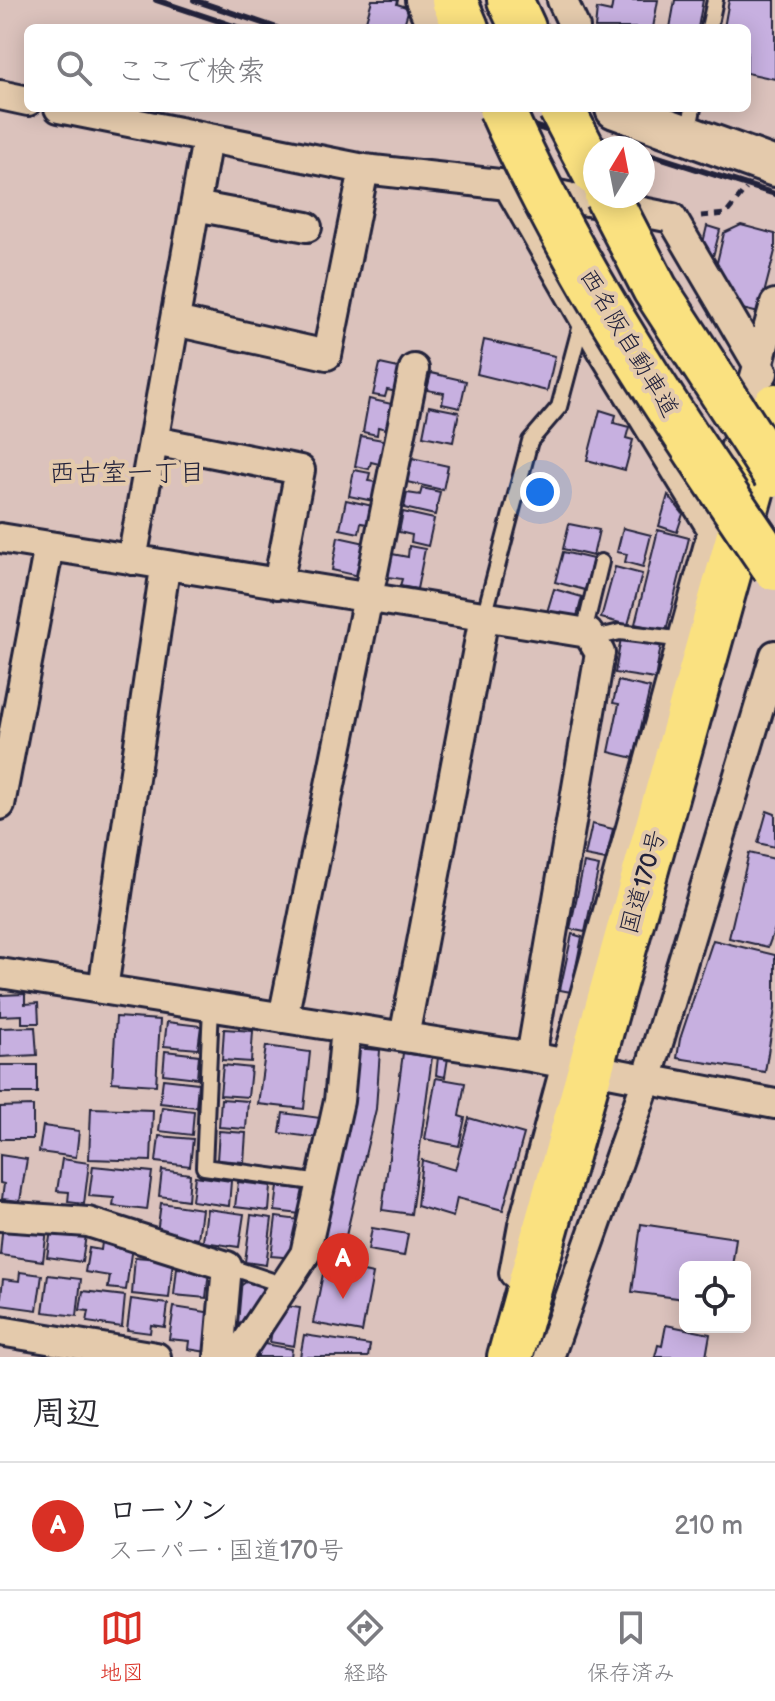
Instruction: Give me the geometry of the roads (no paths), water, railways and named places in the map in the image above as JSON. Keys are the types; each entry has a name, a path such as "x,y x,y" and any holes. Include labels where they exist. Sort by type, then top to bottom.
{"highway":[{"path":"454,0 464,24"},
{"path":"510,0 521,24"},
{"name":"西名阪自動車道","path":"503,112 528,169 633,357 775,568"},
{"path":"563,112 583,150"},
{"path":"613,208 655,289 775,474"},
{"name":"国道170号","path":"541,1357 605,1072 707,653 775,406"},
{"name":"国道170号","path":"707,653 775,506"},
{"name":"国道170号","path":"510,1357 605,1072"}],"street":[{"path":"420,0 430,24"},
{"path":"562,0 573,24"},
{"path":"0,95 24,100"},
{"path":"78,112 364,169 508,185 672,218 775,394"},
{"path":"635,112 691,122 762,176"},
{"path":"132,560 207,139"},
{"path":"175,321 327,355 364,169"},
{"path":"508,185 583,317 714,532"},
{"path":"195,206 307,227"},
{"path":"707,653 714,532 775,304"},
{"path":"283,1018 414,369"},
{"path":"154,441 300,470 278,584"},
{"path":"0,538 165,568 370,598 588,636 600,653 531,1057"},
{"path":"0,805 49,546"},
{"path":"103,989 165,568"},
{"path":"404,1037 484,617"},
{"path":"500,1357 523,1225 605,1072 775,655"},
{"path":"0,973 531,1057 775,1104"},
{"path":"237,1357 305,1254 339,1101 346,1028"},
{"path":"549,1357 605,1072"},
{"path":"0,1216 88,1222 227,1266 219,1357"},
{"path":"0,1331 156,1357"}],"lane":[{"path":"710,24 715,0"},
{"path":"484,617 530,441 559,407 583,317"},
{"path":"601,562 588,636 620,632 707,653"},
{"path":"211,1007 204,1167 321,1183"},
{"path":"227,1266 284,1285"}],"railway":[{"path":"156,0 228,24"},
{"path":"194,0 265,24"},
{"path":"492,112 583,142"},
{"path":"590,134 596,136"},
{"path":"655,156 775,194"}],"place":[{"name":"ローソン","path":"343,1299"}],"district":[{"name":"西古室一丁目","path":"127,473"}]}
